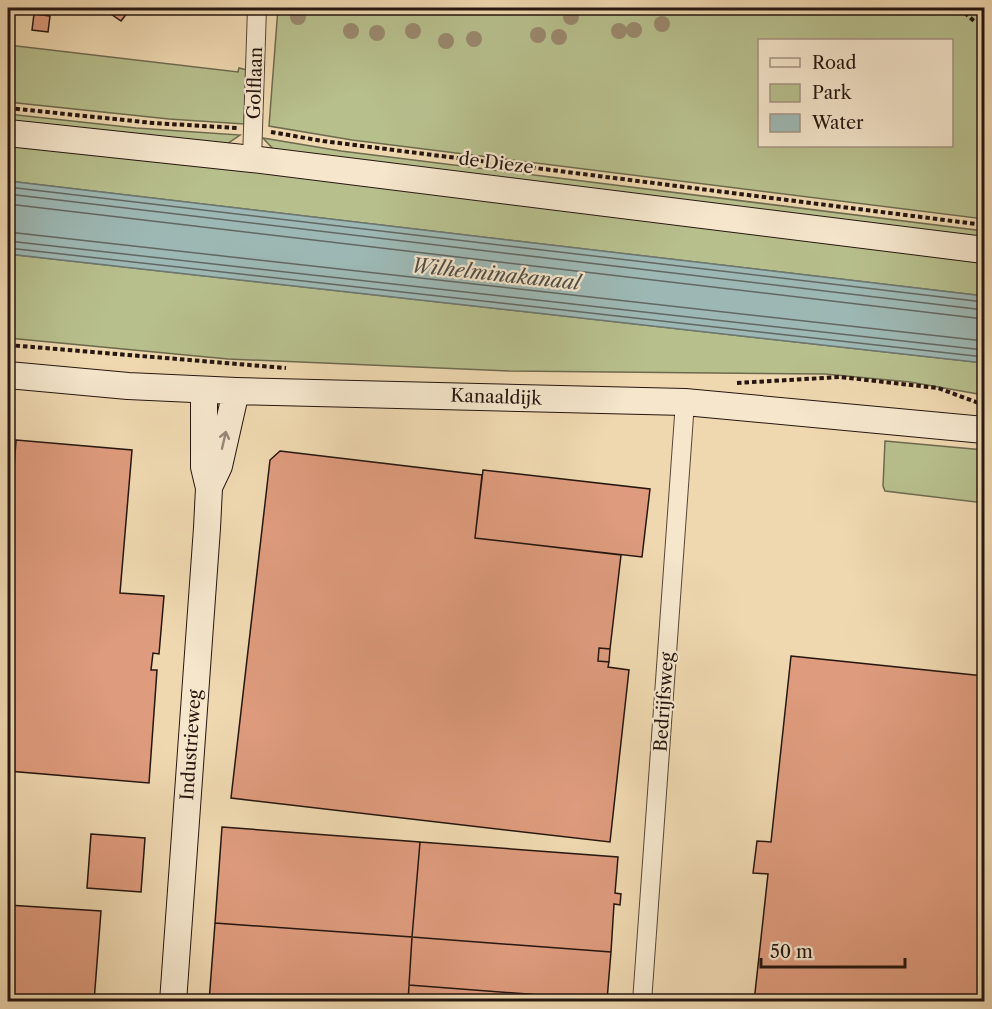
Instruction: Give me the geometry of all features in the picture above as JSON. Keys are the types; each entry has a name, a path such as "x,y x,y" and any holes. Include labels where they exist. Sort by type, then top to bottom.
{"street":[{"name":"Golflaan","path":"252,159 257,8"},
{"name":"de Dieze","path":"8,133 252,159 984,250"},
{"name":"Kanaaldijk","path":"8,375 204,390 685,402 984,430"},
{"name":"Industrieweg","path":"173,1002 209,488 204,467 204,390"},
{"name":"Industrieweg","path":"209,488 219,466 236,391"},
{"name":"Bedrijfsweg","path":"642,1002 685,402"}],"path":[{"path":"960,8 974,21"},
{"name":"de Dieze","path":"8,108 153,123 253,129 322,141 984,225"}],"green space":[{"path":"278,8 984,8 984,219 352,140 269,126"},
{"path":"8,45 238,72 239,68 247,70 244,124 169,119 8,102"},
{"path":"8,114 136,128 240,135 224,146 8,124"},
{"path":"263,138 341,151 984,231 984,240 274,150"},
{"path":"8,142 984,260 984,296 8,181"},
{"path":"8,254 984,363 984,395 910,382 825,374 509,371 228,359 8,338"},
{"path":"885,441 984,450 984,503 885,491 883,486"}],"water":[{"name":"Wilhelminakanaal","path":"8,181 984,296 984,363 8,254"}],"building":[{"path":"107,8 131,8 121,21 105,10"},
{"path":"34,14 50,16 48,32 32,30"},
{"path":"16,440 132,450 120,593 164,596 159,654 153,653 151,670 157,670 149,783 8,771 8,558"},
{"path":"280,451 482,475 475,538 621,555 610,649 599,648 598,661 609,662 608,667 629,670 610,842 231,798 270,460"},
{"path":"483,470 650,489 642,557 475,538"},
{"path":"599,648 610,649 609,662 598,661"},
{"path":"791,656 984,676 984,1002 754,1002 768,874 753,873 757,841 771,842"},
{"path":"222,827 420,842 412,937 215,923"},
{"path":"91,834 145,838 141,892 87,888"},
{"path":"420,842 618,857 615,893 621,894 620,905 614,904 611,952 412,937"},
{"path":"8,905 101,911 94,1002 8,1002"},
{"path":"215,923 412,937 408,1002 209,1002"},
{"path":"412,937 611,952 607,1000 409,985"},
{"path":"409,985 607,1000 607,1002 408,1002"}]}
